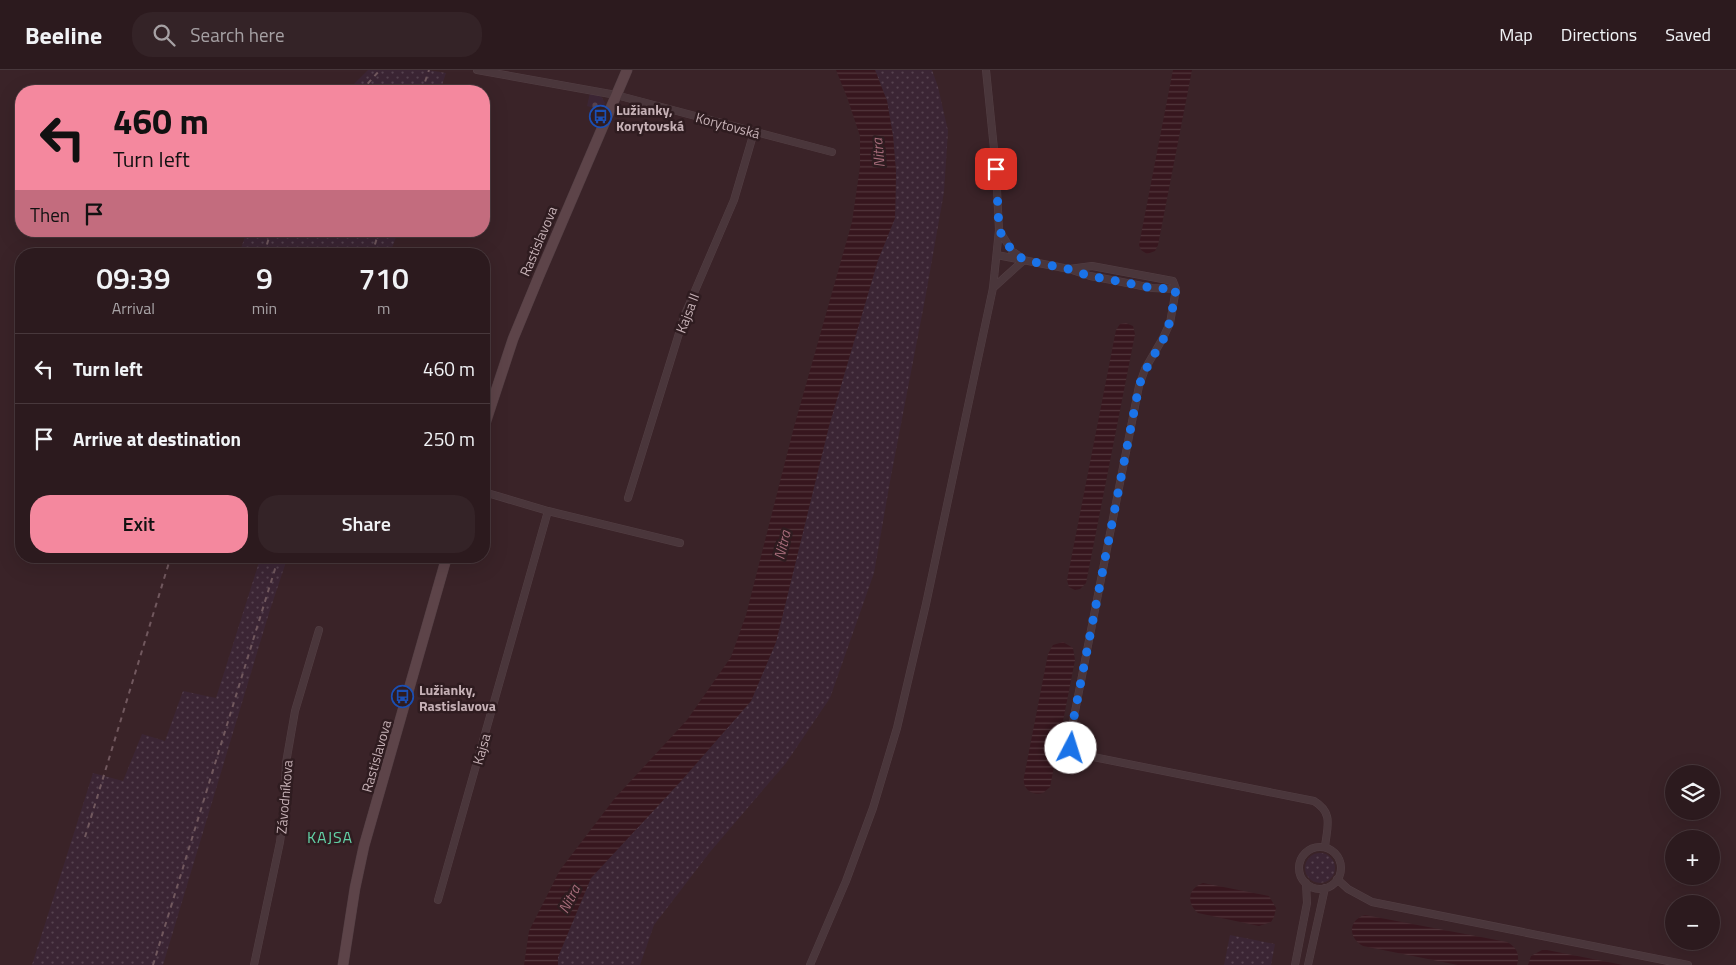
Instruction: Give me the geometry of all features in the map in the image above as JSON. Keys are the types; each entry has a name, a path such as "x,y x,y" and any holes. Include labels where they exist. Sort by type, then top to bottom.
{"street":[{"name":"Korytovská","path":"477,70 616,95 832,152"},
{"name":"Rastislavova","path":"490,409 513,340 627,70"},
{"path":"810,965 846,881 873,808 897,728 926,604 993,288 999,230 996,169 986,70"},
{"name":"Kajsa II","path":"628,498 685,314 734,200 754,132"},
{"path":"999,230 1012,251 1024,260"},
{"path":"997,255 1152,288 1176,289"},
{"path":"993,288 1024,260"},
{"path":"1068,269 1092,266 1120,270 1173,281 1176,289 1170,323 1145,369 1139,386 1070,737 1071,748 1078,754 1314,801 1323,807 1328,816 1325,847"},
{"path":"490,494 548,511 680,543"},
{"name":"Kajsa","path":"438,900 548,511"},
{"name":"Rastislavova","path":"342,965 364,846 445,563"},
{"name":"Závodníkova","path":"254,965 280,842 284,811 286,763 295,711 319,630"},
{"path":"1316,847 1325,847 1332,851 1337,856 1340,864 1340,872 1337,879 1332,885 1324,888 1318,888 1306,883 1300,875 1299,866 1302,857 1307,851 1316,847"},
{"path":"1337,879 1348,890 1372,902 1688,965"},
{"path":"1295,965 1307,903 1306,883"},
{"path":"1308,965 1324,888"}],"green space":[{"path":"368,70 428,70 446,73 442,85 353,85"},
{"path":"875,70 932,70 948,131 944,192 874,573 830,698 786,763 710,852 654,925 640,965 558,965 558,957 591,878 681,781 751,701 776,642 829,426 878,260 895,218 896,172 893,136 887,101"},
{"path":"590,93 601,96 605,103 601,110 587,106"},
{"path":"245,237 396,237 392,248 241,248"},
{"path":"259,563 286,563 163,965 32,965 93,773 123,781 142,734 165,741 183,691 216,698"},
{"path":"1320,853 1331,857 1335,868 1331,879 1320,883 1309,879 1305,868 1309,857"},
{"path":"1230,935 1275,944 1271,965 1224,965"}],"water":[{"name":"Nitra","path":"836,70 875,70 887,101 893,136 896,172 895,218 878,260 829,426 776,642 751,701 681,781 591,878 558,957 558,965 524,965 529,931 560,870 615,798 687,720 731,657 746,615 794,427 852,222 860,167 860,136"},
{"path":"1173,70 1192,70 1158,245 1155,251 1147,254 1141,250 1139,245"},
{"path":"1126,323 1133,326 1135,334 1086,583 1080,589 1075,590 1069,587 1067,580 1116,330 1120,324"},
{"path":"1063,642 1073,648 1075,660 1050,787 1039,794 1026,788 1024,777 1048,654 1053,645"},
{"path":"1203,883 1269,896 1276,908 1274,917 1271,922 1259,926 1198,913 1192,905 1190,896 1194,888"},
{"path":"1365,915 1507,942 1517,952 1517,965 1458,965 1363,946 1358,943 1352,929 1355,921"},
{"path":"1542,950 1623,965 1528,965 1531,956"}],"railway":[{"path":"366,85 380,70"},
{"path":"424,85 429,70"},
{"path":"266,248 269,237"},
{"path":"374,248 377,237"},
{"path":"85,837 169,563"},
{"path":"153,965 277,563"}],"place":[{"name":"Lužianky, Korytovská","path":"600,117"},
{"name":"Lužianky, Rastislavova","path":"403,697"}],"district":[{"name":"KAJSA","path":"330,837"}],"route":[{"path":"996,169 999,230 1012,251 1024,260 1068,269 1090,276 1152,288 1176,289 1170,323 1145,369 1139,386 1070,737 1071,748"}]}
